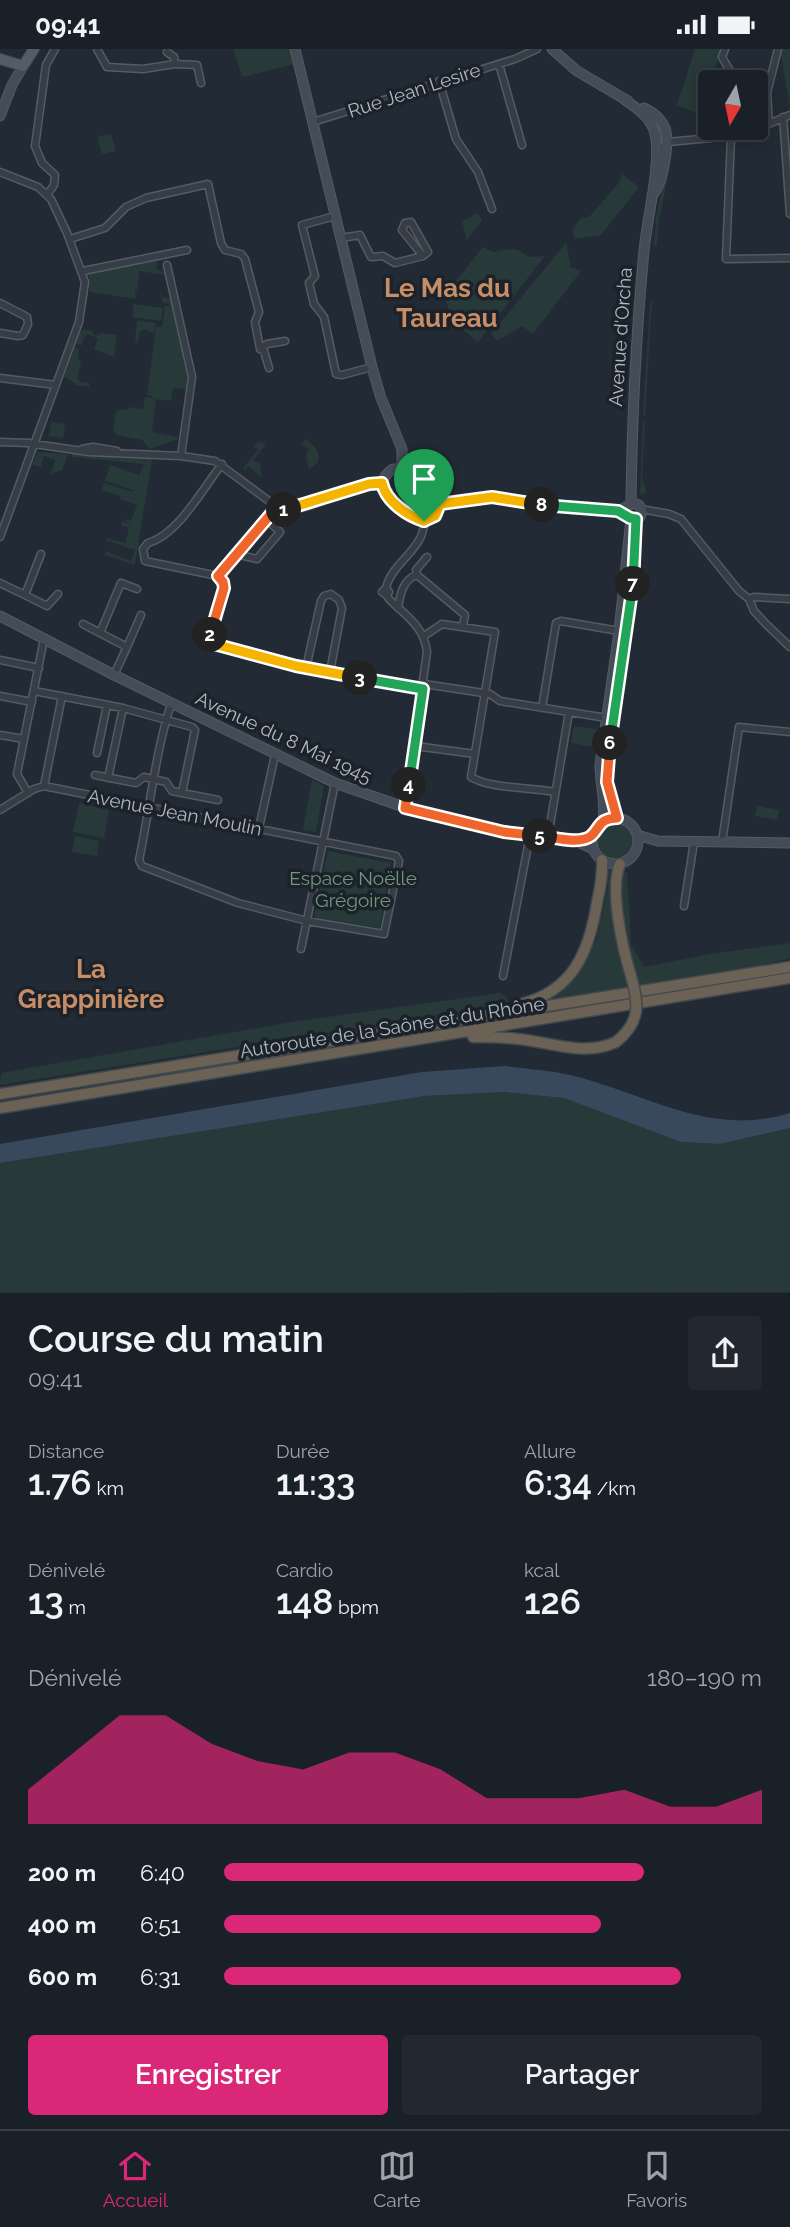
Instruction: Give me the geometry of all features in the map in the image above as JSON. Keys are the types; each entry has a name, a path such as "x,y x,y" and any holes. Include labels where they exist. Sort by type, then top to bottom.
{"highway":[{"path":"503,1013 553,990 573,972 589,941 602,875 602,860"},
{"path":"453,1035 519,1039 596,1049 616,1042 625,1035 634,1022 637,997 621,944 616,880 620,864"},
{"name":"Autoroute de la Saône et du Rhône","path":"0,1094 790,967"},
{"name":"Autoroute de la Saône et du Rhône","path":"0,1108 790,978"}],"main road":[{"path":"20,65 29,49"},
{"path":"20,65 34,49"},
{"path":"0,59 20,65"}],"street":[{"path":"47,195 54,185 55,175 42,163 36,146 46,65 55,49"},
{"path":"97,49 107,67 143,69 206,62"},
{"path":"295,49 372,367 402,449 402,469"},
{"path":"515,59 523,49"},
{"name":"Rue Jean Lesire","path":"313,123 515,59 537,49"},
{"path":"552,49 577,71 661,119 668,142"},
{"path":"725,49 722,57 730,70"},
{"path":"778,49 767,93 769,124 787,116 790,214"},
{"path":"167,52 174,57 175,64"},
{"path":"499,64 522,145"},
{"path":"0,101 20,65"},
{"path":"0,116 20,65"},
{"path":"197,65 201,83"},
{"path":"439,81 456,139 478,171 492,209"},
{"name":"Avenue d'Orcha","path":"603,821 600,765 637,491 631,478 639,299 657,156 652,115"},
{"path":"657,156 668,142 698,140"},
{"path":"729,140 726,259 790,258"},
{"name":"Avenue d'Orcha","path":"650,198 660,185 668,142"},
{"path":"0,171 27,182 47,195 55,204 83,271 85,290 79,322 0,537"},
{"path":"69,239 105,228 126,207 146,198 208,184 221,243 225,250 241,254 245,259 259,312 255,322 260,349 264,351 269,368"},
{"path":"335,216 302,225 315,276 309,283 314,304 324,317 337,374 372,367"},
{"path":"341,238 360,235 371,257 383,256 395,263 423,256 428,252 411,222 405,223 402,230 423,256"},
{"path":"83,271 187,250"},
{"path":"167,265 191,377 181,456"},
{"path":"0,303 27,317 28,324 23,335 18,337 0,333"},
{"path":"260,349 267,344 285,341"},
{"path":"0,378 56,385"},
{"path":"0,442 203,459 222,464 276,508 287,510 369,484 382,483"},
{"path":"222,464 172,529 158,540 148,543 143,549 145,561 152,564 218,576 223,582 224,588 210,634 211,642 306,668 484,693 493,695 497,701 607,719"},
{"path":"402,469 432,490 440,504 435,516 424,521 415,518 397,505 383,489 382,483 388,472 402,469"},
{"path":"440,504 492,497 531,505 669,514 681,519 739,591 749,599 754,611 790,646"},
{"path":"218,576 276,508"},
{"name":"Avenue d'Orcha","path":"617,818 607,782 607,766 635,566 634,511"},
{"path":"236,554 257,559 279,532 266,519"},
{"path":"405,808 427,652 420,627 398,608 387,591 389,578 424,532 424,521"},
{"path":"25,595 41,554"},
{"path":"427,557 416,570 417,575 465,615 463,626"},
{"path":"398,608 401,591 412,576 417,575"},
{"path":"0,583 47,606 58,594"},
{"path":"100,633 121,583 137,589"},
{"path":"306,668 321,601 324,596 331,594 340,600 342,608 330,672"},
{"path":"749,599 790,599"},
{"path":"114,675 141,615"},
{"name":"Avenue du 8 Mai 1945","path":"0,616 171,704 335,783 405,808 467,824 548,837 572,839 592,835"},
{"path":"542,708 556,623 561,621 619,631"},
{"path":"83,624 127,647"},
{"path":"424,636 439,624 495,632 471,777 498,786 523,786 555,792"},
{"path":"28,793 16,774 44,639"},
{"path":"0,660 39,668"},
{"path":"34,691 123,708 195,730 182,793"},
{"path":"0,696 32,702"},
{"path":"0,810 44,786 62,696"},
{"path":"171,704 139,860 142,866 238,903 307,921 384,934 398,858 323,841"},
{"path":"97,753 107,705"},
{"path":"108,778 123,708"},
{"path":"548,837 569,712"},
{"path":"722,842 739,727 790,732"},
{"path":"0,735 24,739"},
{"path":"415,745 475,754"},
{"path":"259,828 275,755"},
{"path":"94,775 136,783 144,777 155,779 166,782 172,791 218,800"},
{"path":"301,949 335,783"},
{"name":"Avenue Jean Moulin","path":"44,786 323,841"},
{"path":"638,835 637,849 630,859 620,864 602,860 593,849 592,835 603,821 617,818 629,822 638,835 658,841 790,843"},
{"path":"503,976 530,835"},
{"name":"Avenue du 8 Mai 1945","path":"572,839 593,849"},
{"path":"637,849 658,841"},
{"path":"684,906 694,842"}],"green space":[{"path":"233,49 291,49 295,64 242,77"},
{"path":"695,49 721,49 715,70 698,70 698,114 677,105"},
{"path":"780,49 790,49 790,106"},
{"path":"111,134 116,151 102,154 97,137"},
{"path":"673,150 659,220 657,246 654,246 656,217"},
{"path":"622,174 639,187 601,235 574,239 572,230 581,218 589,217 618,184"},
{"path":"478,213 482,220 467,240 462,221"},
{"path":"566,243 571,267 581,271 533,334 522,326 497,341 491,334"},
{"path":"483,247 493,252 512,249 528,257 545,256 478,342 448,318 449,310 444,296"},
{"path":"162,259 165,263 162,260 157,261 157,269 166,273 167,279 165,280 165,275 139,271 136,299 90,292 89,273"},
{"path":"162,297 172,299 185,355 187,378 186,389 173,388 171,401 156,399 152,432 181,438 150,449 142,440 116,435 113,430 116,412 121,409 128,410 129,407 143,409 145,397 152,398 147,395 156,327 162,327 165,306 170,306 162,302"},
{"path":"653,298 651,314 645,417 650,304"},
{"path":"134,304 163,308 161,321 132,317"},
{"path":"137,320 156,323 154,333 143,329 140,332 138,344 135,341"},
{"path":"85,329 93,332 93,335 117,335 114,357 94,349 98,338 86,334 81,346 76,344 80,332"},
{"path":"75,347 79,349 78,359 81,360 78,379 89,383 89,387 75,385 64,377"},
{"path":"643,420 642,476 646,493 640,495"},
{"path":"51,422 65,424 63,438 49,436"},
{"path":"305,439 316,448 318,454 318,462 309,469 306,455 309,450 302,444"},
{"path":"258,442 266,444 253,460 260,464 262,478 248,466 245,470 243,468 258,450 254,446"},
{"path":"38,452 68,454 62,470 51,474 55,460 44,456 41,467 32,465"},
{"path":"72,454 152,459 135,565 105,555 106,551 131,561 135,550 108,541 105,544 107,538 125,543 129,528 121,525 122,521 132,525 123,519 131,521 137,505 102,490 104,483 133,492 105,481 110,465 139,475 138,478 144,464 72,457"},
{"path":"574,726 602,730 599,748 571,743"},
{"path":"312,779 324,786 316,832 303,830"},
{"path":"79,803 109,810 104,838 73,832"},
{"path":"757,806 779,810 777,820 755,816"},
{"path":"615,822 628,828 634,841 628,854 615,860 602,854 596,841 602,828"},
{"path":"75,836 99,841 97,856 72,852"},
{"name":"Espace Noëlle Grégoire","path":"328,851 391,863 380,928 314,917"},
{"path":"606,870 627,872 631,944 644,967 710,954 790,943 790,958 760,966 551,999 550,996 582,965 596,941 608,888"},
{"path":"500,993 507,998 508,1002 505,1004 0,1085 1,1073 298,1021"},
{"path":"504,1092 564,1098 681,1142 720,1144 790,1128 790,1292 0,1293 0,1163 425,1096"}],"water":[{"path":"505,1066 570,1075 705,1117 761,1119 790,1113 790,1128 720,1144 681,1142 564,1098 504,1092 425,1096 0,1163 0,1144 422,1072"}],"district":[{"name":"Le Mas du Taureau","path":"447,302"},
{"name":"La Grappinière","path":"91,984"}],"route":[{"path":"382,483 383,489 397,505 406,513 424,521 439,512 440,504 492,497 531,505 618,511 636,519 635,566 607,766 607,782 617,818 597,825 589,837 572,839 504,832 405,808 423,689 296,666 211,642 210,634 225,585 218,576 276,508 287,510 369,484 382,483"}]}
